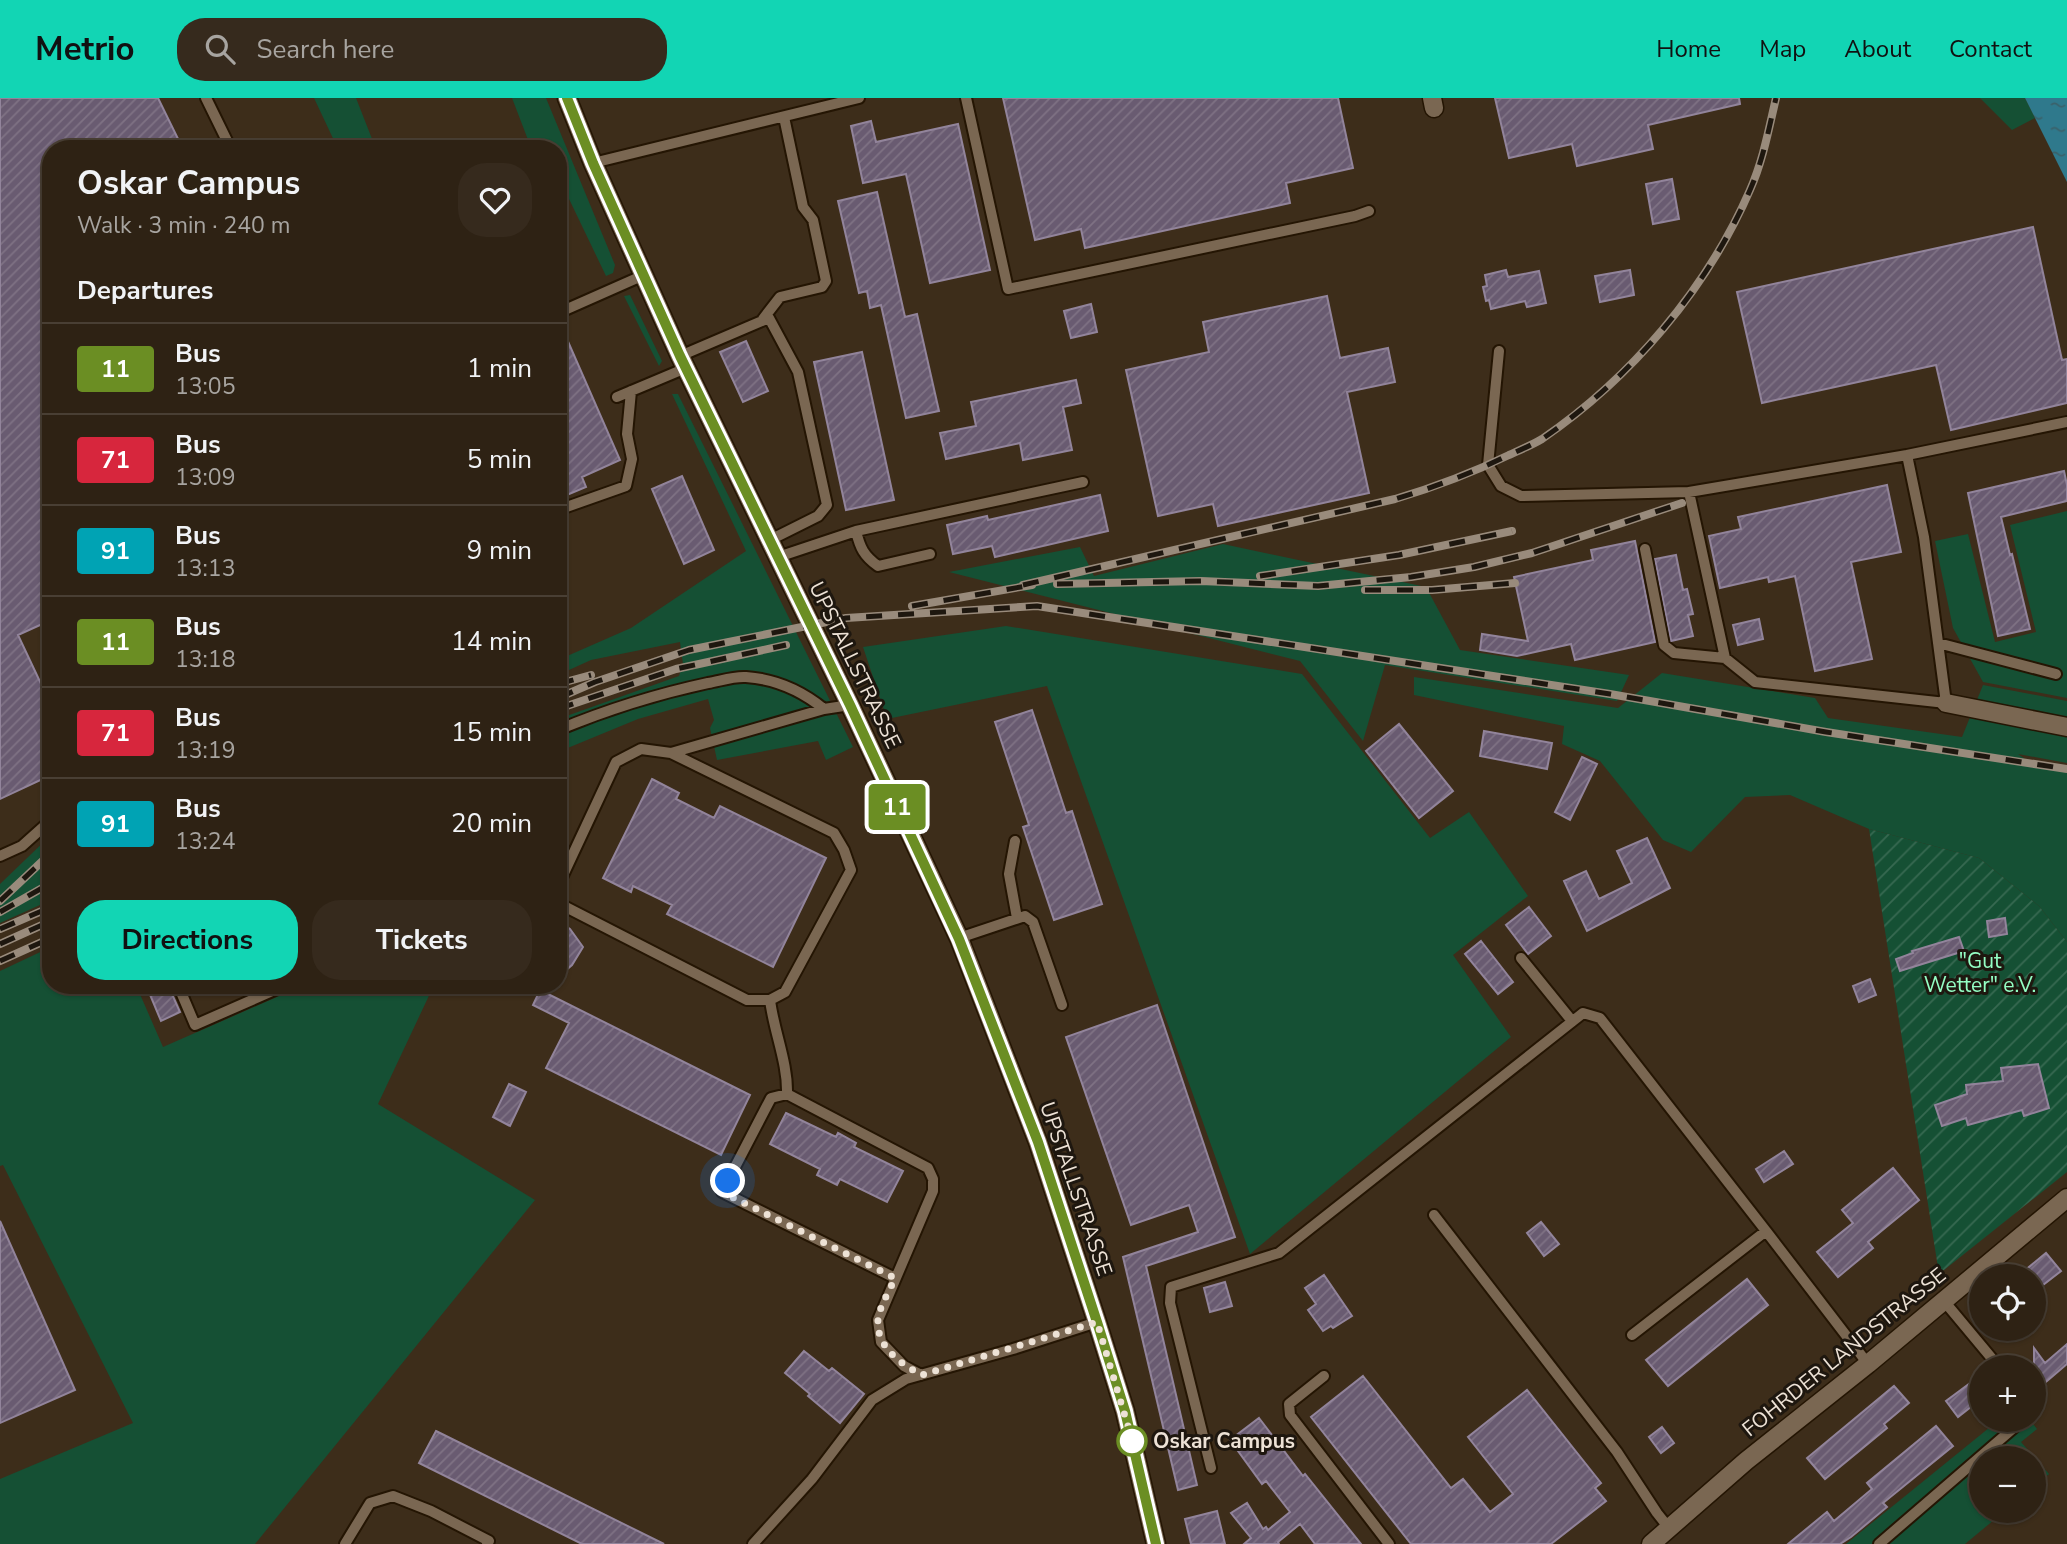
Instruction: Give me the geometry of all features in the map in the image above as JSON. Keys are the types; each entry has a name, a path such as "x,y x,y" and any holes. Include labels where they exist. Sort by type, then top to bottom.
{"street":[{"name":"UPSTALLSTRASSE","path":"567,98 593,163 683,362 850,705 959,939 1038,1142 1097,1322 1125,1411 1156,1544"},
{"path":"1946,703 2067,727"},
{"name":"FOHRDER LANDSTRASSE","path":"1651,1544 1746,1461 1868,1364 2067,1198"}],"lane":[{"path":"206,98 227,140"},
{"path":"593,163 859,98"},
{"path":"966,98 1008,289 1342,219 1369,211"},
{"path":"762,319 780,298 822,287 826,281 813,220 803,207 784,117"},
{"path":"567,309 644,275"},
{"path":"617,397 762,319 769,318 798,372 827,505 818,516 770,540"},
{"path":"1499,351 1488,465 1501,486 1521,496 1689,492 1907,455 2067,422"},
{"path":"567,507 626,486 632,459 627,434 631,391"},
{"path":"1645,550 1664,645 1674,653 1725,658 1755,682 1946,703 1924,537 1907,455"},
{"path":"778,557 856,531 1083,482"},
{"path":"1689,492 1725,658"},
{"path":"856,531 860,548 866,558 878,566 930,554"},
{"path":"1938,643 2056,674"},
{"path":"567,726 671,691 743,676 778,683 809,697 824,709"},
{"path":"671,753 824,709 850,705"},
{"path":"567,867 617,762 641,749 671,753 834,833 851,870 785,992 770,1000 747,1000 567,908"},
{"path":"0,856 22,846 42,828"},
{"path":"1015,842 1009,874 1017,918"},
{"path":"959,939 1025,916 1032,922 1062,1005"},
{"path":"1521,958 1572,1021"},
{"path":"182,994 195,1025 266,994"},
{"path":"770,1000 772,1021 788,1079 787,1094"},
{"path":"1211,1468 1170,1303 1171,1287 1279,1253 1584,1013 1600,1018 1868,1364"},
{"path":"895,1278 722,1192 771,1098 787,1094 928,1168 933,1179 933,1191 878,1320 881,1342 904,1366 922,1375"},
{"path":"1680,1121 1691,1112"},
{"path":"1434,1215 1617,1452 1670,1528"},
{"path":"1632,1335 1766,1231"},
{"path":"1944,1301 1989,1355"},
{"path":"753,1544 812,1479 872,1400 906,1379 1097,1322"},
{"path":"1324,1376 1289,1404 1290,1415 1390,1544"},
{"path":"1879,1544 2009,1432"},
{"path":"345,1544 359,1517 370,1503 393,1496 431,1511 490,1543"}],"green space":[{"path":"314,98 356,98 372,140 334,140"},
{"path":"512,98 546,98 563,140 528,140"},
{"path":"1980,98 2025,98 2035,118 2012,130"},
{"path":"567,149 615,265 613,273 606,276 567,195"},
{"path":"630,295 662,361 659,366 624,296"},
{"path":"672,394 678,394 853,747 826,760 818,741 717,760 710,728 714,720 708,699 638,719 567,748 567,716 679,676 683,664 680,642 591,660 567,671 567,656 631,628 746,551"},
{"path":"2067,511 2067,698 1983,682 1953,628 1935,541 1968,534 1995,642 2036,632 2010,525"},
{"path":"1223,544 1426,587 1460,650 1629,675 1617,701 1385,665 1363,741 1300,661 949,572 1080,547 1094,576"},
{"path":"1006,626 1302,674 1430,838 1469,812 1528,896 1453,955 1511,1037 1250,1254 1047,686 887,719 863,647"},
{"path":"1662,673 1815,698 1828,718 1962,737 1983,685 2067,701 2067,763 2018,754 2032,764 2067,771 2067,942 2039,906 1979,858 1869,829 1790,795 1745,797 1691,852 1663,840 1600,761 1562,744 1564,726 1414,695 1414,677 1618,708"},
{"name":"\"Gut Wetter\" e.V.","path":"1869,829 1979,858 2039,906 2067,942 2067,1172 1939,1274"},
{"path":"42,844 42,904 0,923 0,884"},
{"path":"42,951 42,994 140,994 163,1047 284,994 430,994 378,1104 535,1200 255,1544 0,1544 0,1479 133,1423 3,1165 0,1166 0,971"},
{"path":"1984,1432 2033,1432 2021,1442 2024,1446 1969,1446 1969,1523 1990,1523 1965,1544 1846,1544"}],"water":[{"path":"2025,98 2067,98 2067,182"}],"building":[{"path":"0,98 158,98 179,140 42,140 42,624 18,635 42,686 42,779 0,799"},
{"path":"1003,98 1338,98 1353,168 1286,183 1290,203 1085,248 1081,229 1035,240"},
{"path":"1495,98 1739,98 1740,104 1648,125 1653,149 1577,166 1572,144 1509,158"},
{"path":"871,121 876,142 958,124 990,270 930,283 906,174 863,183 851,126"},
{"path":"1672,179 1679,219 1653,224 1646,184"},
{"path":"877,192 905,317 917,314 939,411 906,418 881,305 870,308 867,291 859,293 838,201"},
{"path":"2033,227 2062,360 2067,359 2067,403 1951,430 1936,365 1762,403 1737,292"},
{"path":"1506,270 1508,277 1539,271 1546,303 1527,307 1525,301 1491,309 1483,287 1487,286 1485,275"},
{"path":"1630,270 1634,295 1600,302 1595,276"},
{"path":"1327,296 1340,358 1388,348 1395,382 1347,392 1369,493 1218,526 1213,504 1158,516 1126,370 1209,352 1203,322"},
{"path":"1091,304 1097,332 1071,338 1064,311"},
{"path":"567,339 620,460 582,477 586,487 567,495"},
{"path":"746,341 768,391 743,402 720,352"},
{"path":"862,352 894,500 846,510 814,362"},
{"path":"1076,380 1081,403 1063,407 1072,450 1023,460 1020,443 946,459 940,433 976,426 971,402"},
{"path":"2064,471 2067,501 2001,517 2030,629 1998,636 1968,493"},
{"path":"682,476 714,550 684,564 652,489"},
{"path":"1887,485 1901,552 1851,562 1872,659 1815,671 1795,576 1769,582 1768,577 1720,588 1709,536 1741,529 1738,517"},
{"path":"1100,495 1108,531 995,557 992,546 953,554 947,525 987,516 988,520"},
{"path":"1635,541 1655,642 1575,660 1571,644 1517,656 1480,650 1482,634 1528,641 1514,577 1593,560 1591,550"},
{"path":"1676,555 1683,590 1687,589 1693,614 1688,615 1693,636 1671,641 1655,559"},
{"path":"1759,619 1763,639 1738,645 1733,625"},
{"path":"1032,710 1066,813 1072,811 1102,904 1054,920 1023,827 1029,825 995,722"},
{"path":"1399,724 1453,791 1419,818 1366,751"},
{"path":"1484,731 1552,743 1547,769 1480,756"},
{"path":"1582,757 1597,764 1570,820 1555,812"},
{"path":"652,779 679,793 676,799 714,818 720,806 826,858 773,967 667,914 672,905 633,886 631,892 603,878"},
{"path":"1647,838 1670,888 1587,931 1564,881 1586,871 1599,899 1632,883 1617,851"},
{"path":"1529,907 1551,936 1528,954 1506,925"},
{"path":"2005,918 2007,934 1989,937 1987,921"},
{"path":"567,927 583,947 567,969"},
{"path":"1959,937 1964,951 1900,971 1896,959 1913,953 1912,951"},
{"path":"1481,941 1513,982 1498,994 1465,954"},
{"path":"1870,979 1876,995 1859,1002 1853,986"},
{"path":"150,994 172,994 180,1012 161,1021"},
{"path":"538,994 548,994 750,1095 721,1155 546,1068 569,1023 533,1005"},
{"path":"1157,1005 1235,1237 1146,1266 1197,1485 1178,1490 1123,1257 1198,1232 1189,1205 1131,1225 1066,1037"},
{"path":"2038,1064 2049,1108 2024,1116 2022,1110 1968,1125 1966,1118 1942,1126 1935,1105 1967,1094 1966,1085 2003,1081 2001,1068"},
{"path":"509,1084 526,1092 510,1126 493,1117"},
{"path":"786,1113 836,1137 838,1133 856,1143 854,1147 903,1171 887,1202 840,1179 837,1185 817,1175 820,1169 770,1144"},
{"path":"1784,1151 1793,1164 1764,1182 1756,1169"},
{"path":"1893,1168 1919,1200 1868,1242 1873,1248 1838,1277 1817,1252 1853,1223 1842,1210"},
{"path":"0,1221 75,1390 0,1423"},
{"path":"1541,1222 1559,1244 1544,1256 1527,1233"},
{"path":"2046,1253 2061,1271 2046,1283 2046,1264 2033,1264"},
{"path":"1324,1275 1352,1316 1323,1331 1308,1310 1316,1304 1305,1288"},
{"path":"1747,1279 1768,1305 1668,1386 1646,1360"},
{"path":"1225,1282 1232,1306 1210,1312 1204,1288"},
{"path":"2067,1344 2067,1364 2046,1382 2046,1362"},
{"path":"804,1351 829,1371 832,1368 864,1394 840,1423 785,1373"},
{"path":"1363,1376 1451,1488 1463,1479 1490,1512 1513,1494 1468,1437 1527,1390 1601,1483 1595,1488 1606,1501 1551,1544 1411,1544 1311,1417"},
{"path":"1969,1384 1969,1408 1958,1417 1946,1401"},
{"path":"1894,1386 1909,1403 1884,1424 1887,1428 1825,1479 1807,1458"},
{"path":"1259,1418 1303,1476 1305,1474 1361,1544 1315,1544 1300,1524 1278,1542 1279,1544 1244,1544 1251,1538 1231,1513 1247,1503 1263,1529 1266,1527 1268,1530 1290,1512 1266,1481 1262,1484 1230,1440"},
{"path":"1936,1426 1953,1446 1883,1503 1887,1507 1851,1537 1840,1544 1788,1544 1827,1512 1834,1521 1872,1489 1867,1483"},
{"path":"1662,1427 1674,1443 1661,1453 1649,1437"},
{"path":"436,1431 664,1544 582,1544 419,1463"},
{"path":"1217,1511 1225,1544 1191,1544 1185,1519"}],"railway":[{"path":"1023,585 1395,499 1467,474 1542,439 1575,415 1636,360 1689,296 1732,227 1755,179 1776,98"},
{"path":"1057,584 1201,581 1318,586 1411,577 1474,567 1532,553 1682,503"},
{"path":"1260,576 1399,555 1512,531"},
{"path":"1365,590 1432,590 1515,583"},
{"path":"912,606 1032,585"},
{"path":"567,694 689,650 846,618 1037,606 1610,694 1826,732 2067,769"},
{"path":"567,706 676,669 786,645"},
{"path":"567,682 591,675"},
{"path":"0,901 42,861"},
{"path":"0,912 42,888"},
{"path":"0,929 42,911"},
{"path":"0,944 42,925"},
{"path":"0,961 42,942"}],"bus line":[{"name":"11","path":"567,98 593,163 680,356 850,705 959,939 1038,1142 1097,1322 1125,1411 1156,1544"}],"place":[{"name":"Oskar Campus","path":"1132,1441"}],"route":[{"path":"728,1181 722,1192 895,1278 878,1320 881,1342 904,1366 922,1375 1097,1322 1133,1443 1132,1441"}]}
